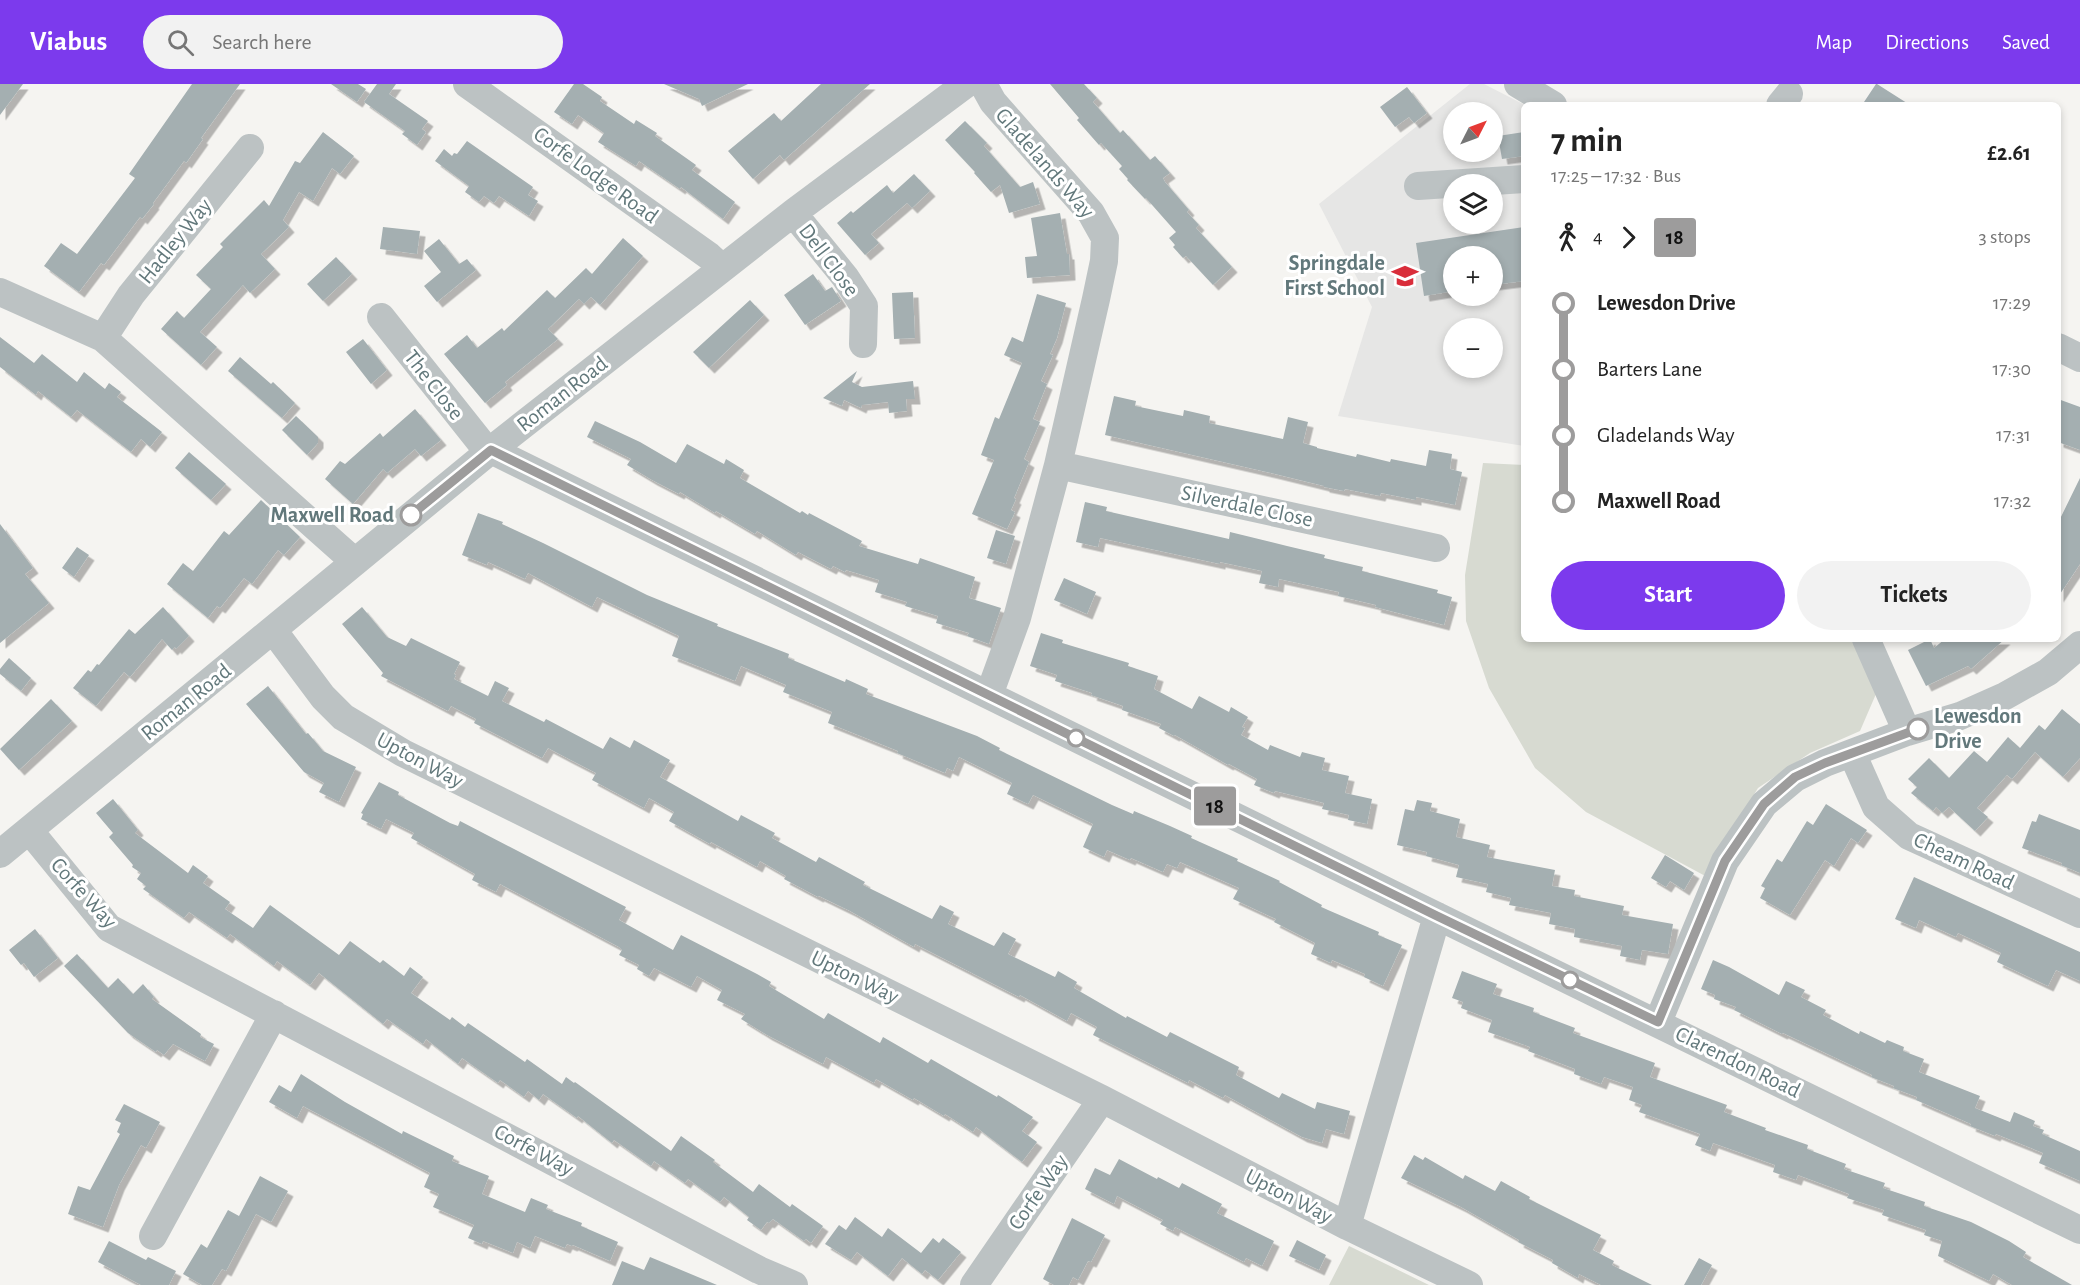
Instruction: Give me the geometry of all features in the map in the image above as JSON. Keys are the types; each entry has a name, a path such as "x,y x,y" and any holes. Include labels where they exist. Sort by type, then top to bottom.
{"street":[{"name":"Corfe Lodge Road","path":"467,84 709,256 722,268"},
{"name":"Roman Road","path":"0,854 490,451 793,213 966,84"},
{"name":"Gladelands Way","path":"983,84 993,102 1091,213 1105,238 1104,261 1058,465 1017,618 989,695"},
{"path":"1518,84 1548,102"},
{"name":"Hadley Way","path":"103,338 131,295 250,148"},
{"path":"1418,186 1521,179"},
{"name":"Dell Close","path":"793,213 845,277 864,306 863,344"},
{"path":"0,292 103,338 355,562"},
{"name":"The Close","path":"381,317 490,451"},
{"path":"2061,348 2080,357"},
{"name":"Clarendon Road","path":"490,451 2080,1230"},
{"name":"Silverdale Close","path":"1058,465 1436,548"},
{"name":"Upton Way","path":"273,630 322,697 343,717 403,753 1102,1099 1347,1226 1469,1285"},
{"path":"1867,642 1907,732"},
{"path":"1658,1022 1725,861 1764,804 1795,777 1907,732 1960,716 2005,696 2048,672 2080,645"},
{"name":"Cheam Road","path":"1851,753 1876,807 1908,836 2080,914"},
{"name":"Corfe Way","path":"29,830 109,928 759,1270 794,1285"},
{"path":"1347,1226 1437,916"},
{"path":"153,1236 274,1014"},
{"name":"Corfe Way","path":"974,1285 1102,1099"}],"shaded area":[{"name":"Springdale First School","path":"1470,84 1484,84 1521,103 1521,446 1338,416 1372,307 1319,204 1443,105 1443,162 1503,162 1503,102 1447,102"},
{"path":"1483,463 1521,465 1521,642 1855,642 1879,687 1860,731 1810,753 1758,788 1717,855 1709,878 1586,812 1535,768 1489,688 1466,621 1465,575"},
{"path":"1349,1246 1429,1285 1329,1285"}],"building":[{"path":"0,84 23,84 0,115"},
{"path":"192,84 240,84 186,163 184,161 142,219 140,217 104,265 101,263 79,292 44,266 61,243 77,254 135,178 129,174"},
{"path":"331,84 358,84 366,89 357,102"},
{"path":"377,84 396,84 389,94 428,121 422,129 426,132 417,145 402,134 405,131 364,102"},
{"path":"574,84 583,84 602,97 600,101 634,124 636,120 657,133 655,136 696,165 692,170 735,202 723,219 681,187 680,189 639,161 636,166 598,142 604,133 578,115 572,124 554,112"},
{"path":"664,84 748,84 702,106 699,99"},
{"path":"821,84 870,84 784,160 780,155 753,179 728,151 774,113 781,121"},
{"path":"1050,84 1084,84 1097,98 1093,102 1120,133 1123,130 1150,160 1155,156 1170,173 1163,178 1165,182 1189,210 1187,212 1199,225 1196,228 1232,267 1213,285 1186,256 1183,258 1173,247 1175,245 1169,238 1176,232 1127,180 1119,169 1122,166 1077,120 1079,118"},
{"path":"1877,84 1905,102 1864,102"},
{"path":"1407,87 1427,113 1414,123 1409,117 1395,127 1380,107"},
{"path":"965,121 987,143 984,146 1020,187 1033,182 1040,204 1009,213 1000,185 991,192 945,140"},
{"path":"323,132 354,156 340,174 332,168 313,201 299,192 283,220 289,227 261,254 275,269 250,293 243,285 200,332 217,347 201,365 161,329 177,311 184,318 211,289 196,275 223,247 220,244 264,200 269,206 295,161 300,163"},
{"path":"1521,132 1521,156 1503,159 1503,135"},
{"path":"467,141 533,187 528,195 538,201 529,216 499,196 494,203 484,196 479,202 465,192 469,186 435,161 444,149 452,156 454,153 457,154"},
{"path":"914,174 930,191 912,208 907,203 871,234 879,243 865,255 837,223 887,185 893,193"},
{"path":"1060,213 1067,254 1069,254 1070,275 1027,278 1025,257 1037,256 1031,218"},
{"path":"383,227 420,231 417,254 380,249"},
{"path":"1521,227 1521,281 1503,284 1503,246 1443,246 1443,293 1424,296 1416,243 1477,234 1503,234 1503,230"},
{"path":"623,238 643,256 600,305 591,297 584,304 579,299 548,329 558,339 505,382 507,385 485,403 444,354 467,335 477,348 502,328 504,331 547,290 555,298 586,268 592,274"},
{"path":"439,239 459,264 467,259 476,270 437,302 424,286 441,272 424,251"},
{"path":"336,257 352,274 323,301 307,284"},
{"path":"813,274 825,291 832,287 841,301 805,325 784,295"},
{"path":"913,292 915,338 894,339 892,293"},
{"path":"1037,294 1066,303 1057,338 1050,354 1053,355 1041,381 1047,384 1033,419 1040,422 1024,459 1029,462 1014,498 1016,499 1011,510 1015,512 1007,529 972,514 994,460 981,455 995,417 999,419 1022,363 1004,355 1012,337 1023,342"},
{"path":"750,300 764,315 709,368 693,352"},
{"path":"0,337 34,363 42,354 77,382 84,372 105,389 109,383 121,392 117,397 162,432 150,447 141,439 131,452 77,410 71,417 38,391 36,395 0,367"},
{"path":"363,339 387,370 371,384 346,352"},
{"path":"240,357 271,384 273,382 295,403 282,418 228,371"},
{"path":"857,371 852,382 862,387 913,381 915,399 906,399 907,411 889,413 888,402 862,405 861,408 844,400 842,406 823,398"},
{"path":"1114,396 1136,401 1135,406 1183,416 1184,410 1210,416 1209,423 1283,439 1288,417 1308,422 1303,443 1356,457 1357,454 1390,462 1391,459 1426,466 1429,450 1452,454 1450,469 1462,472 1455,505 1416,497 1416,500 1381,493 1380,496 1324,487 1105,435"},
{"path":"2061,400 2080,407 2080,450 2061,443"},
{"path":"415,409 441,440 421,456 415,449 387,473 383,469 353,504 325,479 340,461 345,464 380,433 383,437"},
{"path":"296,416 318,437 318,443 307,455 282,430"},
{"path":"595,421 640,442 676,463 687,444 724,464 726,459 744,470 740,478 800,513 802,511 808,515 809,513 862,541 859,546 918,564 920,558 975,577 969,598 1001,608 989,644 967,636 969,633 936,623 938,616 905,606 907,602 875,592 879,580 846,570 845,572 833,566 831,569 798,552 796,555 757,531 755,534 680,492 679,494 652,480 627,465 631,459 587,437"},
{"path":"189,452 226,484 211,500 175,468"},
{"path":"2080,478 2080,564 2061,592 2061,517"},
{"path":"261,500 300,537 284,555 278,550 252,584 244,578 220,608 217,606 208,618 167,584 183,563 193,571 224,531 229,535"},
{"path":"1085,502 1107,507 1106,511 1229,539 1230,532 1325,555 1324,558 1363,567 1362,571 1438,590 1437,593 1452,597 1444,625 1338,596 1339,592 1279,579 1278,587 1259,583 1262,571 1100,538 1098,547 1076,542"},
{"path":"478,513 503,522 502,524 647,595 789,654 788,658 868,689 866,694 977,736 1000,748 999,750 1112,805 1133,814 1134,811 1192,836 1191,838 1280,881 1322,905 1321,907 1379,932 1378,935 1402,945 1383,986 1364,977 1365,974 1311,954 1315,943 1274,922 1276,919 1233,899 1239,888 1180,862 1177,868 1167,864 1163,872 1107,850 1104,857 1083,847 1093,824 1033,795 1028,804 1007,794 1012,783 959,757 953,771 947,768 945,773 828,723 832,712 783,692 786,685 741,666 735,681 672,656 679,636 597,597 592,607 528,573 525,579 488,562 487,565 462,555"},
{"path":"0,524 33,568 25,574 49,603 0,643"},
{"path":"996,530 1015,536 1006,564 987,558"},
{"path":"77,547 89,555 74,577 62,568"},
{"path":"1064,578 1096,592 1087,614 1054,600"},
{"path":"163,607 189,636 176,649 175,647 172,650 162,639 130,677 124,672 96,706 73,688 88,670 91,672 97,664 99,665 129,629 135,634"},
{"path":"362,607 387,637 406,646 411,638 460,662 454,679 488,696 495,681 509,688 502,701 544,722 546,719 603,749 610,737 630,748 634,740 670,760 660,777 738,821 741,815 775,833 772,838 816,862 819,857 865,882 863,885 932,919 940,905 954,912 948,924 994,946 1003,932 1016,939 1008,954 1055,977 1058,971 1077,982 1074,988 1126,1018 1127,1016 1167,1037 1170,1032 1239,1067 1236,1075 1279,1098 1282,1093 1315,1109 1317,1102 1350,1111 1344,1134 1326,1129 1322,1143 1302,1137 1225,1095 1223,1098 1189,1080 1188,1083 1093,1035 1097,1027 1071,1013 1067,1021 1020,995 1019,997 915,944 914,947 850,911 818,897 784,879 786,876 760,861 757,867 711,842 710,844 669,821 674,812 649,798 644,808 592,780 596,773 548,748 542,758 474,723 476,719 451,706 448,711 381,676 383,673 342,624"},
{"path":"1041,633 1063,640 1062,643 1129,663 1128,666 1158,676 1154,689 1192,709 1199,696 1229,712 1231,707 1248,717 1242,727 1245,728 1241,735 1268,750 1270,745 1300,757 1302,752 1325,758 1322,770 1349,776 1345,793 1372,799 1367,824 1348,820 1349,815 1322,809 1324,803 1275,791 1274,793 1254,785 1257,779 1159,728 1161,724 1122,710 1123,706 1091,695 1092,693 1055,681 1057,675 1030,666"},
{"path":"1924,642 1931,642 1934,648 1941,642 2002,642 1971,669 1968,666 1926,686 1908,650"},
{"path":"9,658 31,678 21,691 0,674 0,669"},
{"path":"268,686 306,734 308,733 323,751 356,767 339,802 319,792 324,783 304,772 246,704"},
{"path":"51,699 72,721 19,770 0,749"},
{"path":"2062,709 2080,724 2080,758 2063,777 2035,752 2012,779 2007,775 1977,808 1988,817 1975,831 1949,807 1942,813 1936,807 1933,811 1911,793 1917,787 1908,779 1929,758 1949,778 1974,751 1987,762 2008,737 2020,748 2039,725 2045,730"},
{"path":"379,782 450,823 458,826 460,821 626,907 619,920 673,950 681,935 771,982 769,986 824,1019 828,1013 880,1043 883,1037 928,1063 931,1059 997,1097 998,1095 1033,1117 1022,1131 1037,1142 1022,1162 976,1127 973,1132 945,1114 944,1116 876,1079 874,1083 826,1057 823,1064 767,1035 741,1019 745,1014 717,1000 722,990 697,976 691,987 654,968 649,976 637,969 639,965 619,955 622,950 619,947 500,884 496,892 472,880 475,874 411,838 414,833 386,819 381,829 361,819 363,814 361,813"},
{"path":"113,799 138,830 135,833 188,873 193,865 208,876 203,883 230,902 225,909 253,928 270,905 339,955 350,941 380,963 383,960 404,976 410,967 423,977 411,993 450,1020 452,1017 465,1027 468,1023 525,1062 527,1059 562,1084 566,1077 575,1082 671,1151 681,1136 715,1160 713,1162 753,1192 759,1184 790,1207 792,1204 823,1226 811,1243 806,1239 804,1241 773,1219 767,1222 761,1230 747,1220 749,1217 724,1197 720,1202 688,1179 685,1183 654,1161 651,1166 614,1140 612,1143 578,1116 577,1118 543,1094 539,1100 528,1091 524,1097 500,1080 498,1083 462,1058 458,1064 426,1039 423,1044 387,1019 383,1024 319,973 310,985 277,961 274,966 230,934 227,938 189,912 184,918 143,889 146,886 137,879 141,873 132,867 133,865 109,837 113,833 96,813"},
{"path":"1417,800 1432,803 1430,811 1460,819 1456,837 1490,845 1487,857 1555,870 1552,886 1575,890 1574,896 1624,906 1622,915 1673,924 1668,954 1642,950 1640,960 1620,956 1622,946 1574,937 1575,929 1549,924 1551,913 1509,905 1511,898 1486,892 1488,884 1456,877 1459,865 1426,856 1427,852 1397,845 1405,809 1414,811"},
{"path":"1826,804 1867,830 1858,843 1851,838 1834,866 1825,860 1790,915 1760,898 1765,888 1761,886 1777,859 1782,862 1807,821 1813,825"},
{"path":"2039,814 2080,830 2080,873 2061,865 2062,863 2022,848 2032,821 2036,822"},
{"path":"1665,855 1694,873 1684,890 1670,881 1666,887 1651,878"},
{"path":"1914,877 2080,952 2080,981 2056,970 2048,986 1997,962 2001,953 1958,933 1956,937 1919,920 1916,928 1895,919"},
{"path":"35,929 58,958 34,977 24,963 21,965 9,950"},
{"path":"77,954 108,988 118,978 133,994 143,984 154,997 152,999 201,1034 200,1037 214,1044 205,1061 173,1044 164,1055 128,1033 64,966"},
{"path":"1713,960 1779,995 1786,981 1805,990 1801,997 1826,1010 1823,1015 1859,1034 1860,1031 1885,1043 1887,1040 1904,1047 1903,1051 1924,1059 1919,1072 1980,1096 1975,1108 2010,1122 2014,1112 2035,1121 2033,1126 2044,1130 2042,1134 2080,1151 2080,1181 2039,1163 2043,1153 1970,1126 1971,1124 1916,1100 1917,1097 1893,1088 1894,1086 1871,1077 1872,1075 1734,1010 1736,1007 1714,999 1715,995 1701,989"},
{"path":"1462,971 1497,984 1493,994 1534,1008 1533,1012 1575,1028 1573,1033 1655,1063 1650,1077 1727,1105 1724,1112 1808,1145 1807,1149 1846,1164 1844,1169 1885,1183 1883,1188 1925,1202 1924,1206 1971,1222 2009,1241 2026,1252 2023,1257 2072,1285 2012,1285 1993,1274 1989,1281 1938,1256 1942,1241 1924,1235 1926,1230 1882,1215 1884,1210 1847,1198 1849,1194 1798,1175 1796,1180 1773,1172 1775,1165 1713,1143 1710,1151 1695,1145 1700,1134 1639,1112 1642,1105 1629,1100 1633,1087 1604,1077 1601,1084 1574,1074 1575,1069 1528,1051 1530,1047 1488,1032 1492,1020 1461,1008 1463,1002 1452,998"},
{"path":"301,1074 402,1134 403,1131 454,1156 452,1161 489,1176 482,1194 525,1212 531,1198 548,1205 546,1209 582,1223 581,1226 618,1242 610,1261 573,1245 567,1244 565,1248 535,1236 530,1248 517,1242 513,1253 483,1241 482,1244 468,1238 474,1225 433,1207 439,1194 424,1187 430,1173 303,1106 297,1118 269,1102 279,1085 291,1092"},
{"path":"124,1104 160,1122 146,1148 141,1145 119,1185 103,1227 68,1214 78,1186 90,1190 120,1134 117,1132 121,1123 115,1120"},
{"path":"1414,1155 1423,1160 1425,1157 1463,1179 1465,1175 1495,1191 1501,1181 1530,1197 1529,1199 1601,1235 1593,1250 1614,1261 1612,1265 1652,1285 1601,1285 1579,1274 1578,1278 1552,1263 1553,1260 1518,1242 1519,1240 1461,1207 1401,1178"},
{"path":"1119,1159 1179,1188 1182,1183 1222,1204 1217,1213 1274,1241 1262,1266 1246,1258 1244,1262 1175,1227 1173,1231 1160,1224 1163,1220 1117,1196 1114,1204 1085,1189 1095,1168 1110,1175"},
{"path":"260,1176 288,1191 271,1222 256,1214 226,1271 222,1269 212,1285 202,1285 183,1274 201,1244 207,1248 228,1210 239,1216"},
{"path":"855,1217 882,1237 888,1228 921,1253 933,1238 939,1243 943,1238 961,1252 938,1280 925,1270 922,1274 902,1258 888,1276 857,1252 851,1260 825,1244 839,1225 846,1230"},
{"path":"1072,1218 1105,1235 1091,1262 1088,1261 1078,1280 1073,1277 1069,1285 1054,1285 1043,1279"},
{"path":"1297,1240 1326,1255 1319,1270 1289,1256"},
{"path":"109,1241 146,1260 148,1257 176,1271 169,1285 141,1285 98,1262"},
{"path":"650,1257 717,1285 612,1285 622,1261 644,1270"},
{"path":"1699,1258 1712,1265 1701,1285 1684,1285"}],"bus line":[{"name":"18","path":"411,515 491,450 1437,916 1658,1022 1725,861 1764,804 1795,777 1825,763 1918,729"}],"place":[{"name":"Springdale First School","path":"1405,276"},
{"name":"Maxwell Road","path":"411,515"},
{"name":"Lewesdon Drive","path":"1918,729"}]}
